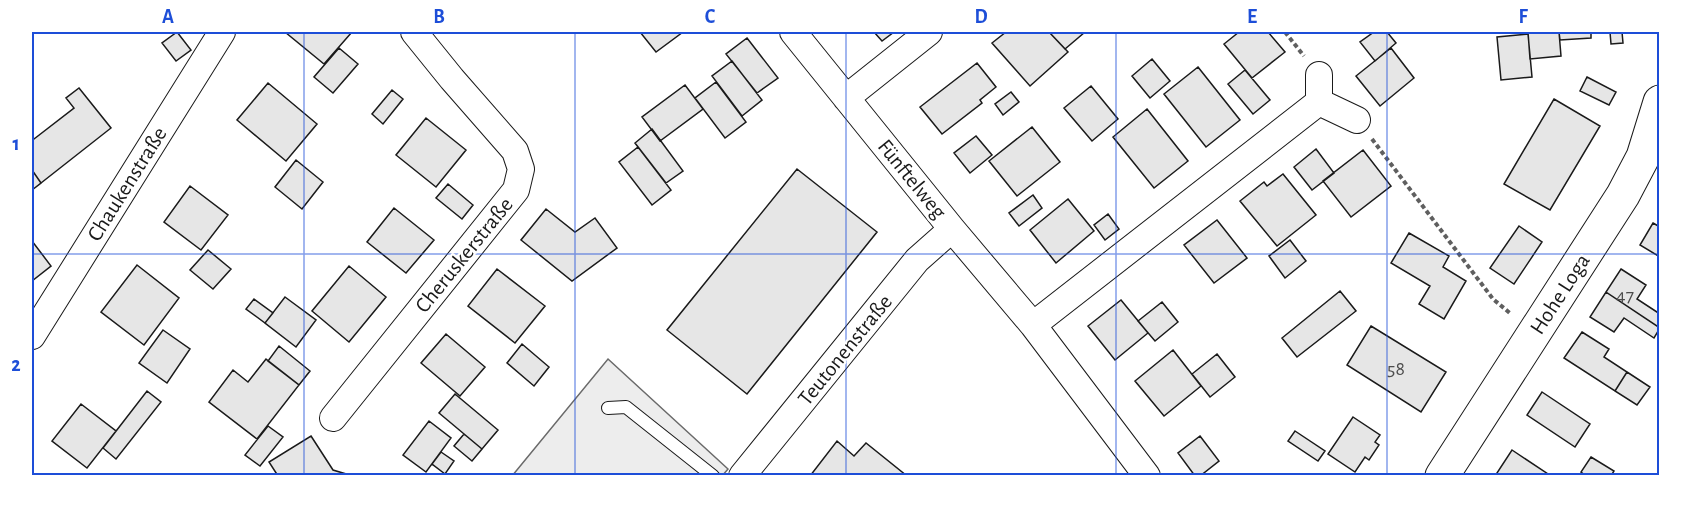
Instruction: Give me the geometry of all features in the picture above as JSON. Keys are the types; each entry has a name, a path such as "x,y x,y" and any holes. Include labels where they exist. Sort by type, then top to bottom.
{"street":[{"name":"Chaukenstraße","path":"32,336 222,32"},
{"name":"Cheruskerstraße","path":"333,418 516,190 521,169 515,151 414,32"},
{"name":"Fünftelweg","path":"793,32 952,229 1033,325 1148,476"},
{"path":"846,98 928,32"},
{"path":"1319,75 1319,102"},
{"path":"1319,102 1358,120"},
{"path":"1033,325 1319,102"},
{"name":"Hohe Loga","path":"1442,476 1633,176 1643,157 1659,102"},
{"name":"Teutonenstraße","path":"742,476 918,260 952,229"}],"lane":[{"path":"608,408 626,407 713,476"}],"path":[{"path":"1358,120 1493,299 1535,333"}],"shaded area":[{"path":"608,359 728,469 722,476 512,476"}],"building":[{"path":"177,32 191,50 176,61 162,43"},
{"path":"285,32 352,32 324,64"},
{"path":"640,32 683,32 656,52"},
{"path":"874,32 894,32 882,41"},
{"path":"1006,32 1049,32 1068,52 1030,86 992,43"},
{"path":"1049,32 1085,32 1065,49"},
{"path":"1239,32 1268,32 1285,52 1252,78 1224,44"},
{"path":"1374,32 1387,32 1396,43 1375,61 1360,42"},
{"path":"1528,32 1559,32 1561,56 1530,59"},
{"path":"1559,32 1591,32 1591,38 1560,40"},
{"path":"1610,32 1622,32 1623,43 1611,44"},
{"path":"1528,34 1532,77 1501,80 1497,37"},
{"path":"747,38 778,78 757,93 726,54"},
{"path":"339,48 358,64 333,93 314,77"},
{"path":"1391,48 1414,78 1380,106 1356,76"},
{"path":"1152,59 1170,81 1150,98 1132,76"},
{"path":"732,61 762,100 742,116 712,76"},
{"path":"977,63 996,87 980,100 982,103 942,134 920,107"},
{"path":"1198,67 1240,120 1206,147 1164,94"},
{"path":"1245,70 1270,100 1253,114 1228,84"},
{"path":"1587,77 1616,92 1609,105 1580,91"},
{"path":"716,82 746,122 725,138 695,98"},
{"path":"268,83 317,124 286,161 237,120"},
{"path":"685,85 703,109 660,141 642,117"},
{"path":"1091,86 1118,119 1092,141 1064,108"},
{"path":"79,88 111,128 41,183 32,170 32,136 34,139 74,108 66,98"},
{"path":"392,90 403,99 383,124 372,114"},
{"path":"1011,92 1019,102 1003,115 995,104"},
{"path":"1554,99 1600,126 1550,210 1504,184"},
{"path":"1147,109 1188,161 1154,188 1113,137"},
{"path":"426,118 466,150 436,187 396,155"},
{"path":"1032,127 1060,162 1017,196 989,161"},
{"path":"652,129 683,171 666,183 635,143"},
{"path":"976,136 992,155 970,173 954,153"},
{"path":"638,147 671,190 652,205 619,162"},
{"path":"1316,149 1334,173 1312,190 1294,167"},
{"path":"1363,150 1391,186 1351,217 1323,181"},
{"path":"296,160 323,182 302,209 275,187"},
{"path":"797,169 877,232 747,394 667,330"},
{"path":"32,170 41,183 32,190"},
{"path":"1283,174 1316,215 1277,246 1240,201 1264,182 1267,186"},
{"path":"448,184 473,205 462,219 436,198"},
{"path":"190,186 228,215 201,250 164,222"},
{"path":"1033,195 1042,208 1019,226 1009,213"},
{"path":"1068,199 1094,231 1056,263 1030,230"},
{"path":"394,208 434,240 406,273 367,242"},
{"path":"546,209 575,232 595,218 617,248 572,281 521,240"},
{"path":"1108,214 1119,229 1105,240 1094,225"},
{"path":"1217,220 1247,258 1214,283 1184,245"},
{"path":"1653,223 1660,227 1660,257 1640,245"},
{"path":"1519,226 1542,242 1514,284 1490,268"},
{"path":"1409,233 1449,256 1443,267 1466,281 1444,319 1419,304 1430,286 1391,263"},
{"path":"1290,240 1306,261 1285,278 1269,256"},
{"path":"32,241 51,266 32,281"},
{"path":"208,250 231,269 213,289 190,270"},
{"path":"137,265 179,298 144,345 101,312"},
{"path":"349,266 386,297 349,342 312,311"},
{"path":"497,269 545,306 515,343 468,306"},
{"path":"1621,269 1646,285 1637,299 1660,314 1660,328 1606,292"},
{"path":"1340,291 1356,311 1297,357 1282,338"},
{"path":"1606,292 1660,328 1654,338 1624,318 1614,332 1590,317"},
{"path":"285,297 316,320 296,347 265,323"},
{"path":"254,299 273,313 265,323 246,309"},
{"path":"1121,300 1148,333 1115,360 1088,326"},
{"path":"1162,302 1178,322 1155,341 1138,321"},
{"path":"1371,326 1446,372 1421,412 1347,365"},
{"path":"163,330 190,349 167,383 139,363"},
{"path":"1582,332 1609,349 1604,357 1627,372 1615,391 1564,358"},
{"path":"446,334 485,367 460,396 421,363"},
{"path":"522,344 549,367 534,386 507,363"},
{"path":"279,346 310,371 299,385 268,361"},
{"path":"1173,350 1201,386 1164,416 1135,381"},
{"path":"1217,354 1235,377 1210,397 1192,374"},
{"path":"266,359 299,385 257,439 209,402 233,370 248,382"},
{"path":"1627,372 1650,387 1637,405 1615,391"},
{"path":"147,391 161,402 116,459 103,448"},
{"path":"1542,392 1590,424 1575,447 1527,415"},
{"path":"455,394 498,430 482,449 439,413"},
{"path":"81,404 116,431 87,468 52,441"},
{"path":"1353,417 1380,435 1375,442 1379,445 1369,460 1365,457 1355,472 1328,454"},
{"path":"429,421 451,438 426,472 403,455"},
{"path":"268,426 283,437 260,466 245,455"},
{"path":"1295,431 1325,451 1318,461 1288,441"},
{"path":"464,434 482,449 472,461 454,446"},
{"path":"311,436 333,470 353,476 278,476 269,462"},
{"path":"1200,436 1219,461 1200,476 1195,476 1178,453"},
{"path":"837,441 854,456 866,443 907,476 810,476"},
{"path":"1512,450 1551,476 1495,476"},
{"path":"441,452 454,461 445,474 432,464"},
{"path":"1591,457 1614,471 1611,476 1586,476 1581,472"}]}
